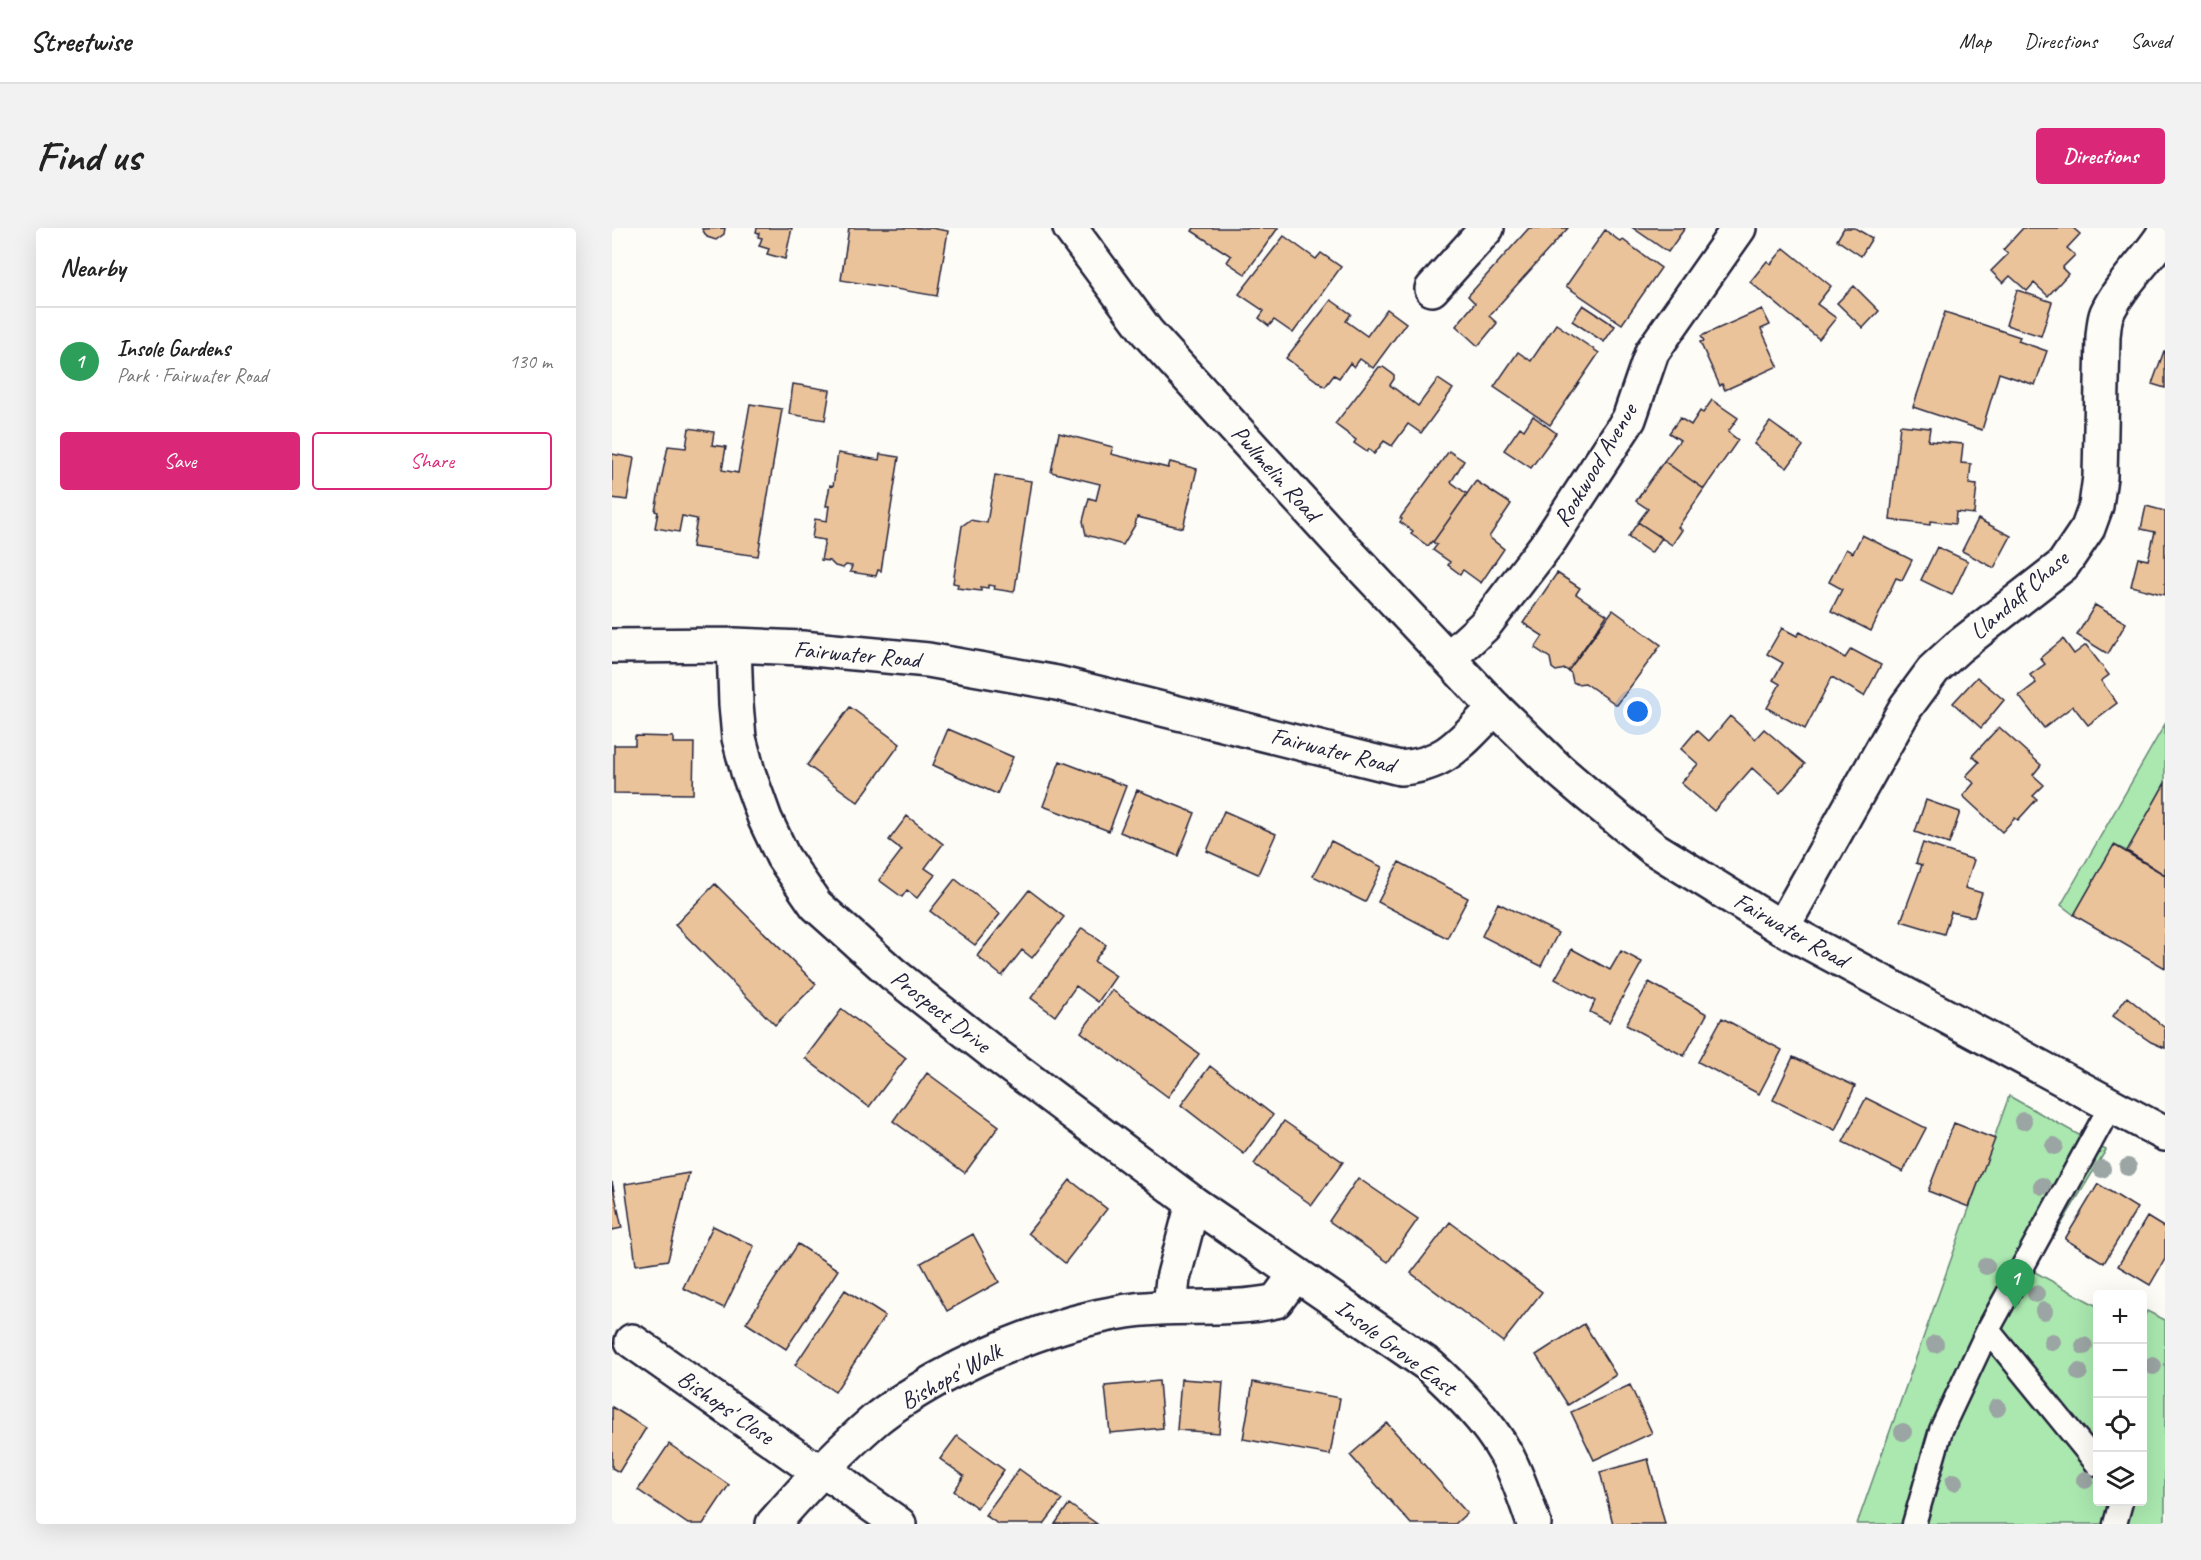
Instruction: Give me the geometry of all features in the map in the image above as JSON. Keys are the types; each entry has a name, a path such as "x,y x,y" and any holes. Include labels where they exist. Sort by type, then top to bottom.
{"street":[{"name":"Pwllmelin Road","path":"1070,228 1147,332 1344,548 1495,708"},
{"path":"1432,289 1487,228"},
{"name":"Rookwood Avenue","path":"1449,658 1484,626 1550,540 1629,419 1652,352 1739,228"},
{"name":"Llandaff Chase","path":"1782,928 1906,707 1934,669 1966,640 2063,565 2088,528 2096,506 2100,477 2103,336 2106,315 2120,292 2147,260 2165,232"},
{"name":"Fairwater Road","path":"612,645 734,645 874,654 985,669 1068,686 1400,768 1419,767 1434,762 1452,750 1495,708 1559,770 1653,848 1782,928 2165,1134"},
{"name":"Prospect Drive","path":"734,645 739,738 748,772 765,819 783,857 816,904 902,981 996,1055 1193,1203 1296,1274"},
{"path":"1170,1306 1173,1279 1193,1203"},
{"name":"Bishops' Walk","path":"773,1524 821,1470 876,1419 918,1390 972,1360 1065,1323 1170,1306 1233,1308 1276,1301 1296,1274"},
{"name":"Insole Grove East","path":"1296,1274 1430,1366 1460,1394 1482,1419 1506,1454 1534,1524"},
{"name":"Bishops' Close","path":"632,1341 804,1462 840,1481 899,1524"}],"lane":[{"path":"1914,1524 1941,1430 1988,1330 2111,1105"},
{"path":"1988,1330 2093,1460"},
{"path":"2115,1524 2120,1506"}],"green space":[{"path":"2165,724 2165,783 2127,851 2114,845 2074,915 2061,905"},
{"path":"2009,1096 2106,1150 2033,1271 2093,1304 2093,1506 2147,1506 2147,1311 2165,1320 2165,1524 1857,1524"}],"building":[{"path":"725,228 724,234 716,240 707,237 702,229"},
{"path":"757,228 792,228 785,259 767,254 769,249 759,246 762,238 758,237"},
{"path":"849,228 931,228 948,231 937,296 841,280"},
{"path":"1194,228 1278,228 1245,274 1227,262 1231,256 1192,231"},
{"path":"1529,228 1568,228 1489,316 1497,323 1478,346 1456,326 1475,303 1468,296"},
{"path":"1633,228 1685,228 1668,252"},
{"path":"1844,228 1855,228 1872,238 1861,256 1837,240"},
{"path":"2023,228 2073,228 2080,234 2067,248 2075,255 2062,268 2068,274 2048,296 2034,283 2027,291 2010,276 2003,283 1991,271 2008,254 2003,250"},
{"path":"1605,230 1621,242 1623,240 1661,268 1622,324 1566,286"},
{"path":"1284,236 1316,259 1321,253 1341,267 1293,333 1274,320 1269,326 1259,318 1264,311 1239,294"},
{"path":"1784,248 1831,286 1817,304 1836,318 1819,339 1750,282 1767,261 1771,264"},
{"path":"1854,286 1879,311 1863,328 1837,303"},
{"path":"2017,290 2052,302 2041,336 2006,325"},
{"path":"1331,300 1351,314 1346,321 1367,336 1387,309 1406,323 1373,368 1360,359 1354,367 1350,363 1339,378 1334,375 1325,387 1286,358"},
{"path":"1583,305 1615,326 1604,342 1572,321"},
{"path":"1762,309 1770,325 1761,329 1778,366 1725,390 1722,384 1720,386 1700,342 1704,341 1701,336"},
{"path":"1945,312 2020,337 2018,341 2047,351 2035,385 1999,373 1982,430 1913,407"},
{"path":"1556,324 1599,353 1550,425 1494,387 1518,352 1531,361"},
{"path":"2165,351 2165,388 2152,384"},
{"path":"1379,367 1383,367 1394,375 1390,385 1418,406 1438,379 1453,389 1421,433 1408,424 1392,446 1384,441 1374,454 1369,449 1367,452 1354,443 1356,440 1335,424"},
{"path":"793,384 830,390 825,420 789,414"},
{"path":"1712,400 1738,418 1728,432 1738,440 1704,489 1664,461 1680,440 1669,433 1680,418 1691,425 1700,411 1703,413"},
{"path":"750,404 782,409 758,556 692,547 697,519 682,516 679,532 655,528 658,512 655,511 668,446 686,448 689,428 714,432 712,445 726,447 722,470 738,473"},
{"path":"1533,416 1556,433 1531,468 1504,450 1520,427 1524,430"},
{"path":"1770,422 1803,446 1787,468 1754,444"},
{"path":"1900,425 1930,428 1928,441 1963,444 1961,463 1971,464 1969,484 1977,485 1974,514 1956,512 1955,524 1930,521 1930,525 1890,520"},
{"path":"1059,433 1113,447 1111,454 1168,468 1170,462 1197,469 1183,528 1137,517 1123,545 1086,535 1083,521 1089,498 1096,500 1100,484 1051,472"},
{"path":"1449,451 1464,461 1451,482 1467,494 1428,546 1411,534 1413,531 1400,522 1402,519 1400,518"},
{"path":"838,453 879,460 880,454 899,457 881,571 878,570 876,576 850,572 852,566 846,565 843,568 835,566 830,561 821,560 825,540 812,538 815,519 827,521 829,506 826,506 830,485 833,486"},
{"path":"612,454 634,458 627,500 612,498"},
{"path":"1664,461 1704,489 1678,527 1682,530 1672,545 1638,522 1648,509 1636,501"},
{"path":"995,475 1031,481 1015,589 1013,592 994,589 995,586 988,585 988,588 981,587 981,591 957,588 958,584 953,583 962,526 970,520 987,523"},
{"path":"1476,481 1511,504 1489,537 1504,549 1481,583 1463,570 1460,574 1448,565 1450,562 1433,550 1437,545 1433,542"},
{"path":"2146,506 2165,511 2165,595 2131,586 2138,558 2148,560 2155,532 2141,529"},
{"path":"1978,519 2011,536 1994,568 1962,551"},
{"path":"1638,522 1662,538 1651,553 1628,537"},
{"path":"1862,535 1912,560 1902,580 1896,578 1871,631 1831,611 1842,589 1829,582 1846,549 1853,553"},
{"path":"1937,547 1968,561 1952,595 1921,580"},
{"path":"1557,573 1580,588 1576,594 1607,615 1568,671 1565,669 1556,671 1552,668 1550,658 1535,648 1543,636 1523,623"},
{"path":"2095,605 2126,623 2108,654 2077,635"},
{"path":"1613,610 1661,645 1617,705 1585,683 1573,682 1571,673 1568,671"},
{"path":"1782,628 1797,636 1800,632 1845,658 1851,649 1881,665 1864,696 1832,677 1805,729 1767,708 1780,684 1773,680 1783,663 1767,654"},
{"path":"2063,639 2074,654 2086,645 2109,675 2101,681 2117,703 2088,725 2073,706 2044,728 2019,696 2036,683 2030,675 2045,664 2040,658"},
{"path":"1977,677 2004,700 1981,728 1953,703"},
{"path":"850,707 900,744 858,802 807,765"},
{"path":"1730,716 1755,739 1764,729 1805,764 1780,793 1752,768 1714,811 1681,783 1698,764 1681,749 1697,730 1709,741"},
{"path":"1999,727 2041,765 2033,775 2044,785 2033,796 2037,799 2018,820 2015,818 2002,832 1963,796 1974,783 1966,776 1979,762 1972,756"},
{"path":"948,729 1013,757 997,794 933,765"},
{"path":"635,736 673,737 673,743 694,743 693,794 614,793 614,745 635,745"},
{"path":"1060,761 1126,786 1109,831 1043,806"},
{"path":"2165,783 2165,875 2127,851"},
{"path":"1137,790 1195,813 1178,856 1120,832"},
{"path":"1926,800 1960,812 1949,844 1915,832"},
{"path":"1224,811 1276,834 1258,874 1207,851"},
{"path":"907,816 943,844 925,868 935,875 917,898 907,890 902,897 879,880 902,850 889,840"},
{"path":"1331,841 1382,867 1365,902 1313,876"},
{"path":"1923,843 1974,860 1965,888 1982,893 1974,917 1951,912 1944,934 1901,921 1922,865 1916,863"},
{"path":"2114,845 2165,875 2165,968 2074,915"},
{"path":"1399,862 1468,898 1447,938 1378,902"},
{"path":"955,879 1000,914 975,945 930,911"},
{"path":"715,884 816,984 775,1025 675,925"},
{"path":"1029,890 1064,917 1032,958 1022,950 1002,976 977,956"},
{"path":"1498,903 1558,933 1541,966 1482,936"},
{"path":"1082,928 1106,945 1094,961 1116,976 1098,1002 1076,986 1055,1016 1031,998"},
{"path":"1572,949 1610,970 1621,951 1642,962 1609,1022 1590,1012 1595,1001 1555,979"},
{"path":"1649,982 1707,1014 1684,1056 1626,1025"},
{"path":"1112,990 1199,1054 1168,1097 1081,1032"},
{"path":"2127,997 2165,1028 2165,1048 2151,1042 2113,1016"},
{"path":"842,1009 906,1058 869,1107 805,1058"},
{"path":"1722,1018 1782,1050 1759,1094 1698,1062"},
{"path":"1793,1057 1855,1086 1835,1130 1773,1100"},
{"path":"1210,1066 1273,1115 1244,1154 1181,1105"},
{"path":"927,1073 999,1126 965,1173 893,1121"},
{"path":"1866,1098 1926,1128 1903,1172 1843,1142"},
{"path":"1284,1121 1343,1162 1312,1205 1254,1164"},
{"path":"1954,1123 1995,1139 1969,1207 1928,1191"},
{"path":"689,1173 668,1260 636,1265 625,1184"},
{"path":"1358,1178 1418,1219 1388,1262 1329,1221"},
{"path":"1070,1180 1107,1209 1065,1263 1028,1233"},
{"path":"612,1182 622,1228 612,1230"},
{"path":"2098,1184 2137,1208 2104,1263 2065,1239"},
{"path":"2147,1217 2165,1228 2165,1259 2150,1285 2118,1266"},
{"path":"1450,1222 1542,1292 1503,1342 1411,1273"},
{"path":"713,1226 754,1246 724,1308 683,1288"},
{"path":"973,1234 999,1282 947,1311 921,1263"},
{"path":"798,1244 838,1270 786,1349 746,1323"},
{"path":"845,1290 885,1316 835,1392 795,1365"},
{"path":"1584,1324 1616,1375 1568,1405 1536,1355"},
{"path":"1181,1379 1223,1382 1219,1433 1177,1430"},
{"path":"1159,1381 1163,1428 1110,1433 1105,1386"},
{"path":"1253,1382 1340,1398 1330,1455 1243,1439"},
{"path":"1630,1385 1652,1433 1594,1460 1571,1412"},
{"path":"612,1407 646,1428 619,1472 612,1468"},
{"path":"1387,1423 1467,1513 1455,1524 1411,1524 1350,1455"},
{"path":"957,1436 1004,1470 977,1508 954,1491 964,1476 940,1459"},
{"path":"669,1444 729,1485 703,1524 688,1524 638,1490"},
{"path":"1648,1459 1665,1524 1613,1524 1600,1472"},
{"path":"1019,1469 1062,1500 1044,1524 998,1524 985,1515"},
{"path":"1069,1504 1097,1524 1055,1524"}],"place":[{"name":"Insole Gardens","path":"2015,1309"}]}
